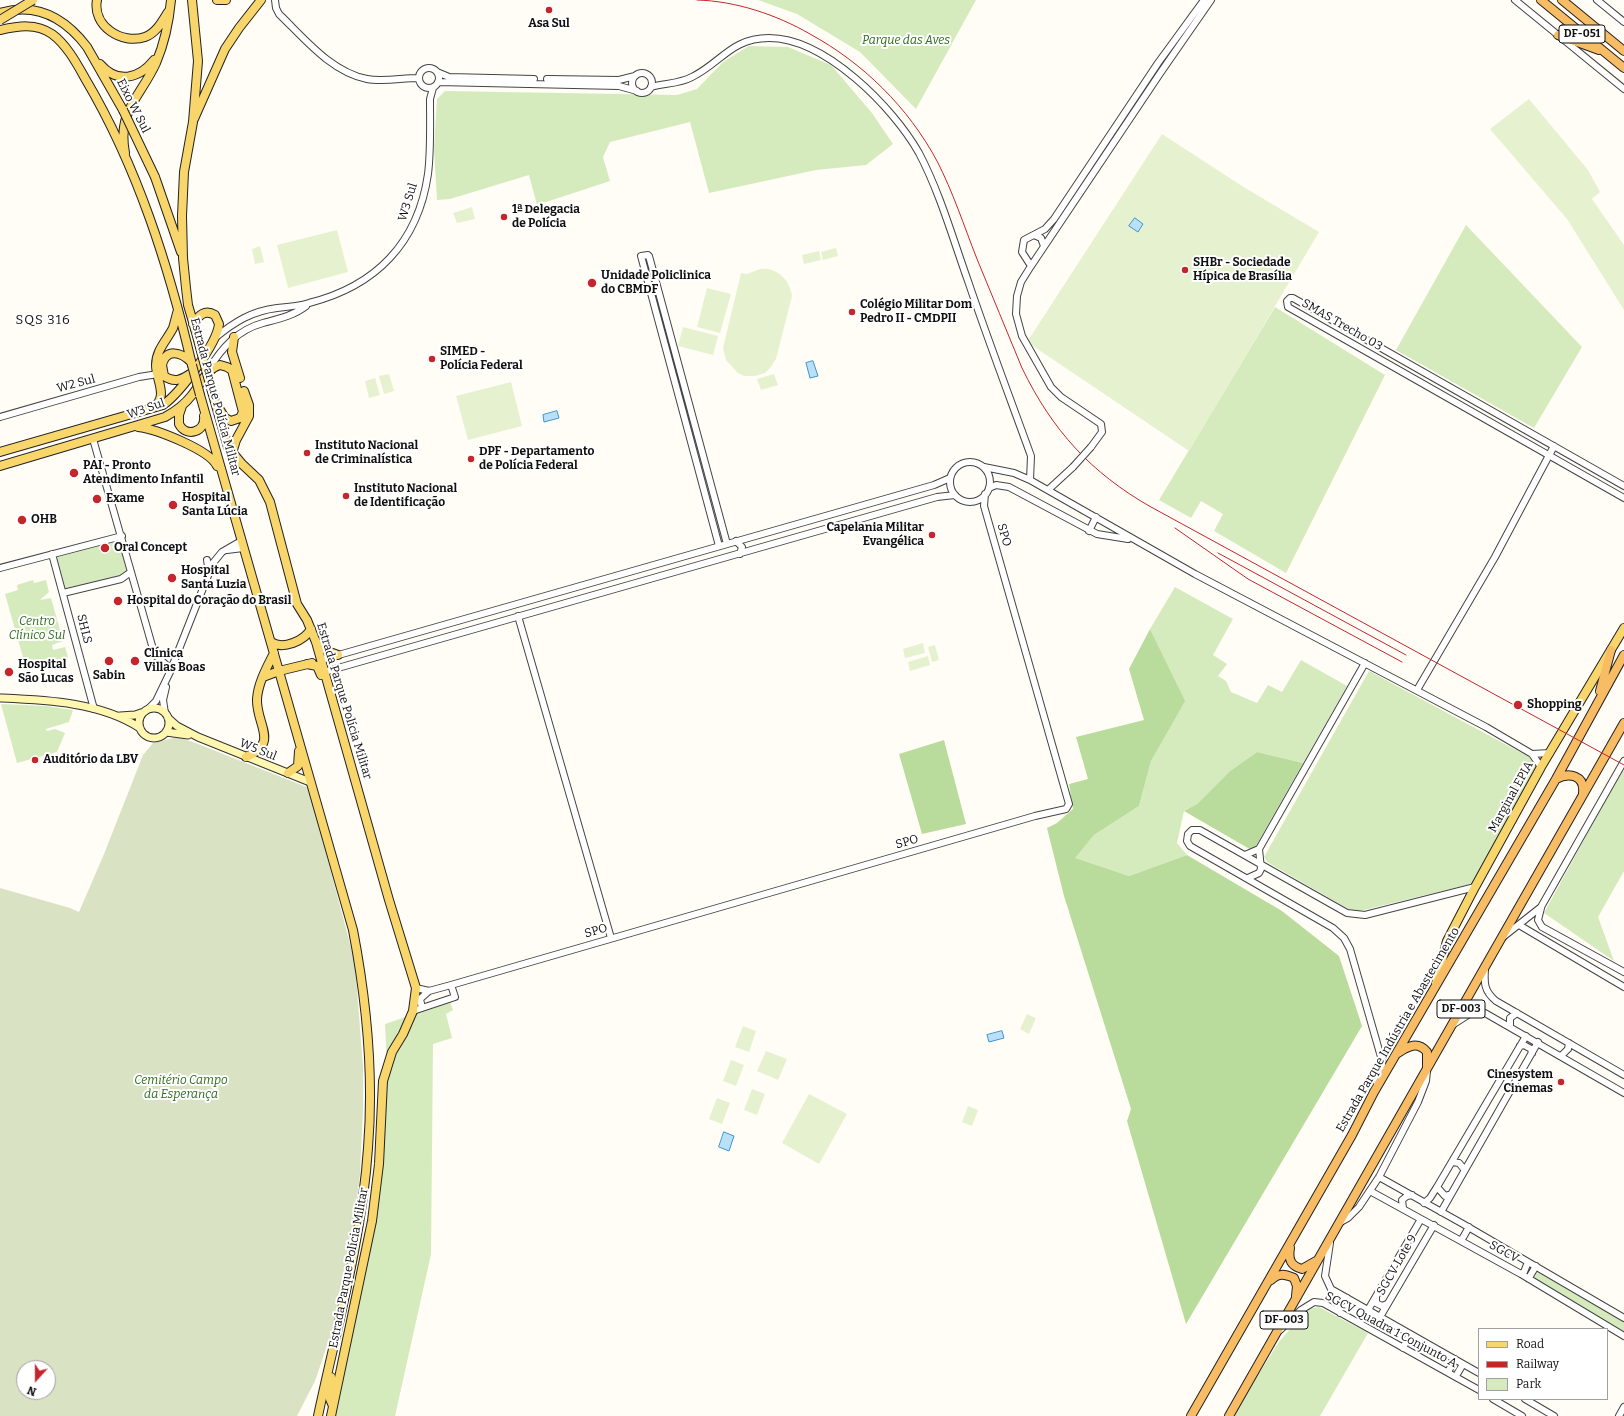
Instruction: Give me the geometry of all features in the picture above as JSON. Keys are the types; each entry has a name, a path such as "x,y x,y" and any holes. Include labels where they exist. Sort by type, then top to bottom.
{"highway":[{"name":"DF-051","path":"1541,0 1624,68"},
{"name":"DF-051","path":"1562,0 1624,51"},
{"path":"1558,35 1604,51"},
{"path":"1597,703 1611,650"},
{"name":"Estrada Parque Indústria e Abastecimento","path":"1191,1416 1269,1282 1352,1135 1374,1092 1556,779 1624,655"},
{"name":"DF-003","path":"1229,1416 1624,723"},
{"path":"1556,779 1566,775 1576,776 1583,784 1583,794"},
{"path":"1397,1054 1413,1045 1424,1048 1427,1052 1428,1058 1427,1071"},
{"path":"1290,1243 1289,1259 1294,1267 1302,1269 1308,1267 1320,1257"},
{"path":"1269,1282 1277,1275 1285,1274 1294,1278 1297,1286 1296,1299"}],"main road":[{"path":"0,20 33,0"},
{"path":"97,0 98,17 103,25 110,32 122,37 134,39 145,37 154,32 171,4"},
{"name":"Estrada Parque Polícia Militar","path":"192,0 198,61 196,106 184,172 182,194 183,258 188,305 228,447 263,486 270,502 297,604 311,629 316,642 389,900 416,988 413,1011 403,1034 392,1052 383,1081 379,1164 372,1221 330,1416"},
{"path":"216,0 226,0"},
{"path":"196,106 225,49 261,0"},
{"path":"127,161 123,133 125,118 150,75 162,47 171,4"},
{"name":"Eixo W Sul","path":"0,13 30,10 49,14 61,20 74,32 94,58 123,110 155,177 183,258"},
{"path":"0,30 18,26 37,27 52,34 60,41 80,69 100,103 127,161"},
{"path":"94,58 109,72 116,76 132,77 149,67 162,47"},
{"name":"Estrada Parque Polícia Militar","path":"127,161 172,284 191,367 353,930 364,987 370,1043 368,1147 362,1200 353,1255 318,1416"},
{"path":"151,410 157,405 161,398 156,364 159,353 172,329 178,307"},
{"path":"194,326 202,313 210,312 216,315 220,324 214,339"},
{"path":"232,453 236,440 249,413 249,405 233,355 234,337"},
{"name":"W3 Sul","path":"0,452 151,410 163,405 172,399 182,388 191,367 214,339"},
{"path":"206,374 220,364 232,370 242,403 242,416 234,421 225,418 214,398"},
{"name":"W3 Sul","path":"0,466 165,416 183,405 193,394 206,374"},
{"path":"183,405 179,415 178,424 183,429 190,432 197,431 203,426 203,408"},
{"path":"131,427 156,431 211,456 223,476"},
{"path":"74,432 77,436 75,444"},
{"name":"Marginal EPIA","path":"1435,986 1447,940 1541,767 1624,628"},
{"path":"271,642 282,645 296,641 306,636 311,629"},
{"path":"316,642 327,651 338,655"},
{"path":"246,757 257,752 264,743 265,737 258,712 257,699 263,677 274,652"},
{"path":"263,677 279,671 321,660"},
{"path":"307,664 316,665 318,668 339,736 346,749"},
{"path":"0,698 34,700 94,709 116,716 140,728 151,738 158,738 166,732 169,725 167,715 156,708 130,716 116,716"},
{"path":"140,728 140,720 145,711"},
{"name":"W5 Sul","path":"167,715 178,726 198,737 310,782"},
{"name":"W5 Sul","path":"166,732 182,733 198,737"},
{"path":"288,774 298,766 300,746"},
{"path":"368,1147 371,1168 375,1168 379,1164"},
{"path":"362,1200 367,1198 371,1201 372,1221"},
{"path":"333,1406 329,1392 334,1343"}],"street":[{"path":"275,0 276,8 279,14 323,56 348,73 368,79 419,78"},
{"path":"1031,266 1022,252 1022,245 1026,238 1045,229 1054,219 1158,63 1204,0"},
{"path":"1048,490 1073,467 1091,447 1102,432 1101,424 1056,393 1029,351 1022,336 1016,314 1016,302 1021,282 1161,72 1211,0"},
{"path":"1515,0 1624,89"},
{"path":"1597,0 1624,22"},
{"path":"437,72 438,82 433,88 425,88 420,84 419,78 421,72 427,68 437,72 449,77 619,80 642,73 649,75 651,79 664,83 675,83 694,76 722,54 741,44 761,38 771,38 790,41 801,45 825,58 856,79 900,124 927,170 1030,456 1030,480"},
{"path":"635,76 632,84 637,91"},
{"path":"651,79 651,87"},
{"path":"438,82 619,86 645,92 651,87 664,83"},
{"name":"W3 Sul","path":"425,88 430,99"},
{"name":"W3 Sul","path":"214,339 234,323 251,314 308,304 344,290 373,275 387,263 411,231 419,212 428,175 430,99 433,88"},
{"path":"1034,235 1041,238 1044,246"},
{"path":"719,546 680,400 667,338 651,266 648,255 641,256 667,338 687,398 727,544"},
{"path":"1026,257 1034,258 1038,255"},
{"path":"644,267 651,266"},
{"name":"SMAS Trecho 03","path":"1624,486 1293,298 1288,299 1286,303 1288,307 1624,498"},
{"name":"W3 Sul","path":"206,374 223,348 234,337 252,327 285,317 302,309 308,304"},
{"name":"W2 Sul","path":"0,417 136,378 158,374"},
{"path":"680,400 687,398"},
{"path":"1480,416 1485,408"},
{"path":"93,439 155,655 170,671"},
{"path":"1417,690 1495,557 1554,446"},
{"path":"697,460 704,459"},
{"path":"984,506 976,501 965,501 955,495 951,490 950,478 954,468 963,462 974,462 984,467 1014,473 1030,480 1096,517 1132,540 1417,690 1532,754 1541,767"},
{"path":"976,501 986,494 989,488 989,477 984,467"},
{"path":"321,660 934,485 950,478"},
{"path":"989,488 996,485 1009,487 1089,531 1102,536 1132,540"},
{"name":"SPO","path":"416,988 429,991 451,985 1068,807 1069,804 1054,746 984,506 986,494"},
{"path":"324,672 740,554 871,515 937,497 955,495"},
{"path":"868,503 871,515"},
{"path":"710,513 718,507"},
{"path":"1089,531 1096,517"},
{"path":"0,568 122,536"},
{"path":"736,541 742,547 740,554"},
{"path":"145,711 156,701 174,663 209,573 217,558 226,550 242,545"},
{"name":"SHLS","path":"52,554 94,709"},
{"path":"674,559 673,566 677,571"},
{"path":"207,560 209,573"},
{"path":"63,593 121,579 131,572"},
{"path":"572,588 577,593 575,600"},
{"path":"482,613 486,620 486,625"},
{"path":"518,616 611,938"},
{"path":"437,626 435,634 440,638"},
{"path":"160,659 174,663"},
{"path":"1248,878 1259,873 1259,849 1365,663"},
{"path":"167,715 164,695 170,671"},
{"path":"1532,754 1550,753"},
{"path":"1624,761 1541,907 1538,920 1542,928 1624,972"},
{"path":"1374,1092 1382,1065 1381,1057 1350,950 1344,938 1333,928 1190,846 1187,837 1192,830 1200,830 1347,913 1365,915 1475,887"},
{"path":"1245,855 1259,849"},
{"path":"1503,937 1541,907"},
{"path":"1519,925 1624,987"},
{"path":"1545,940 1549,932"},
{"path":"1486,965 1484,983 1487,992 1496,1001 1624,1075"},
{"path":"413,1011 455,997 451,985"},
{"path":"422,1008 420,999 429,991"},
{"path":"1452,1025 1467,1015 1481,1012 1510,1025 1526,1036 1624,1093"},
{"path":"1510,1025 1510,1018 1517,1013"},
{"path":"1424,1203 1430,1198 1437,1187 1526,1036"},
{"path":"1441,1212 1449,1195 1538,1042"},
{"path":"1561,1056 1568,1049 1569,1043"},
{"path":"1520,1046 1524,1045 1528,1047 1532,1053"},
{"path":"1339,1223 1348,1218 1359,1207 1379,1177 1418,1102 1426,1081 1427,1071"},
{"path":"1457,1153 1462,1158 1469,1160"},
{"path":"1452,1162 1459,1163 1464,1169"},
{"name":"SGCV","path":"1379,1177 1469,1227 1624,1318"},
{"path":"1437,1187 1445,1196 1449,1195"},
{"name":"SGCV","path":"1370,1191 1404,1208 1529,1279 1624,1336"},
{"path":"1404,1208 1402,1200 1407,1196 1412,1196"},
{"name":"SGCV Lote 9","path":"1368,1310 1422,1219"},
{"name":"SGCV Lote 9","path":"1380,1317 1434,1225"},
{"path":"1461,1241 1469,1227"},
{"name":"SGCV Quadra 1 Conjunto A","path":"1332,1236 1325,1276 1331,1289 1478,1372"},
{"path":"1520,1274 1524,1272 1528,1262"},
{"path":"1529,1279 1536,1266"},
{"path":"1376,1297 1376,1303 1382,1306 1387,1304"},
{"path":"1340,1313 1338,1306 1340,1302 1347,1298"},
{"name":"SGCV Quadra 1 Conjunto A","path":"1277,1333 1301,1310 1314,1302 1323,1303 1478,1389"},
{"path":"1403,1348 1410,1334"},
{"path":"1448,1372 1455,1360"},
{"path":"1456,1376 1463,1364"},
{"path":"1495,1400 1522,1416"},
{"path":"1527,1400 1554,1416"},
{"path":"1621,1414 1624,1407"}],"green space":[{"name":"Parque das Aves","path":"758,0 976,0 916,109 860,52 797,14"},
{"path":"749,46 788,47 831,65 872,113 893,144 866,165 816,170 709,193 690,122 610,142 603,157 610,181 537,205 529,175 450,199 437,200 434,149 437,99 445,91 677,95 697,89 723,62"},
{"path":"1529,99 1588,170 1600,192 1592,199 1624,245 1624,310 1567,219 1490,129"},
{"name":"SHBr - Sociedade Hípica de Brasília","path":"1162,134 1242,186 1319,232 1189,451 1027,342"},
{"path":"472,207 475,219 457,223 453,213"},
{"path":"1466,225 1582,347 1534,428 1396,350"},
{"path":"337,230 348,272 288,288 277,245"},
{"path":"260,246 264,262 255,264 252,249"},
{"path":"836,248 838,256 823,260 821,252"},
{"path":"819,251 821,260 804,264 802,255"},
{"path":"760,269 772,270 782,276 789,285 792,296 776,359 765,373 755,376 744,376 738,373 726,360 723,348 741,273 747,274"},
{"path":"707,288 731,294 720,333 697,327"},
{"path":"1275,307 1385,375 1286,573 1214,531 1223,514 1201,501 1191,518 1159,500"},
{"path":"683,327 718,336 713,355 678,346"},
{"path":"389,374 394,391 384,394 379,376"},
{"path":"774,374 778,385 761,390 757,379"},
{"path":"375,378 380,395 369,398 365,381"},
{"path":"511,382 522,426 468,440 456,396"},
{"path":"122,536 131,572 124,578 63,593 52,554"},
{"name":"Centro Clínico Sul","path":"33,580 34,583 46,580 49,592 40,600 51,598 63,641 52,645 53,650 65,647 68,657 55,661 56,664 41,668 39,663 26,668 5,594 18,590 17,585"},
{"path":"1175,587 1233,619 1213,655 1227,664 1218,676 1226,681 1231,692 1257,703 1268,685 1282,692 1301,660 1347,686 1303,763 1257,752 1230,771 1197,804 1184,811 1177,843 1187,855 1129,876 1074,858 1094,835 1139,806 1151,761 1184,701 1150,629"},
{"path":"1150,629 1185,701 1151,761 1139,806 1094,835 1075,858 1129,876 1187,855 1282,911 1339,956 1362,1026 1186,1324 1127,1121 1131,1109 1064,896 1047,828 1057,823 1073,809 1069,784 1088,779 1076,737 1144,720 1129,669"},
{"path":"923,643 925,653 905,658 903,649"},
{"path":"935,645 939,660 932,662 928,647"},
{"path":"928,656 930,665 910,671 908,662"},
{"path":"1369,671 1531,758 1536,762 1537,767 1474,882 1360,911 1350,910 1267,862 1264,857"},
{"name":"Auditório da LBV","path":"1,704 46,706 73,710 69,722 46,729 47,731 55,729 65,733 57,752 17,763"},
{"name":"Cemitério Campo da Esperança","path":"177,737 309,788 355,963 363,1067 363,1109 360,1174 353,1230 345,1281 333,1328 315,1381 297,1416 0,1416 0,888 70,908 79,912 104,854 143,755 153,743"},
{"path":"944,740 966,824 922,834 899,754"},
{"path":"1257,752 1303,763 1253,851 1184,811 1197,804 1230,771"},
{"path":"1622,770 1624,771 1624,871 1598,917 1614,961 1544,913"},
{"path":"450,1002 453,1010 446,1014 452,1038 433,1044 431,1254 395,1416 335,1416 365,1270 380,1172 385,1123 387,1074 385,1024"},
{"path":"1027,1014 1036,1018 1029,1034 1020,1029"},
{"path":"743,1026 756,1031 749,1052 735,1047"},
{"path":"766,1051 787,1059 778,1080 757,1071"},
{"path":"731,1060 744,1065 736,1086 723,1081"},
{"path":"752,1089 765,1094 757,1115 744,1110"},
{"path":"809,1094 847,1114 819,1164 782,1143"},
{"path":"717,1098 730,1103 722,1124 709,1119"},
{"path":"968,1106 978,1110 972,1126 962,1122"},
{"path":"1537,1272 1624,1322 1624,1333 1532,1279 1532,1275"},
{"path":"1319,1307 1368,1333 1320,1416 1232,1416 1279,1342 1307,1309"}],"water":[{"path":"1135,218 1143,224 1138,232 1129,226"},
{"path":"813,361 818,376 810,378 806,363"},
{"path":"557,411 559,418 544,422 543,415"},
{"path":"1002,1031 1004,1038 989,1042 987,1035"},
{"path":"724,1132 734,1136 729,1151 719,1147"}],"railway":[{"path":"697,0 726,3 756,10 797,27 848,58 882,88 898,105 925,141 943,173 1022,368 1034,390 1046,411 1075,448 1110,480 1129,494 1151,507 1624,765"},
{"path":"1175,528 1248,579 1402,662"},
{"path":"1218,553 1406,655"}],"place":[{"name":"Asa Sul","path":"549,10"},
{"name":"1ª Delegacia de Polícia","path":"504,217"},
{"name":"SHBr - Sociedade Hípica de Brasília","path":"1185,270"},
{"name":"Unidade Policlinica do CBMDF","path":"592,283"},
{"name":"Colégio Militar Dom Pedro II - CMDPII","path":"852,312"},
{"name":"SIMED - Polícia Federal","path":"432,359"},
{"name":"Instituto Nacional de Criminalística","path":"307,453"},
{"name":"DPF - Departamento de Polícia Federal","path":"471,459"},
{"name":"PAI - Pronto Atendimento Infantil","path":"74,473"},
{"name":"Instituto Nacional de Identificação","path":"346,496"},
{"name":"Exame","path":"97,499"},
{"name":"Hospital Santa Lúcia","path":"173,505"},
{"name":"OHB","path":"22,520"},
{"name":"Capelania Militar Evangélica","path":"932,535"},
{"name":"Oral Concept","path":"105,548"},
{"name":"Hospital Santa Luzia","path":"172,578"},
{"name":"Hospital do Coração do Brasil","path":"118,601"},
{"name":"Sabin","path":"109,661"},
{"name":"Clínica Villas Boas","path":"135,661"},
{"name":"Hospital São Lucas","path":"9,672"},
{"name":"Shopping","path":"1518,705"},
{"name":"Auditório da LBV","path":"35,760"},
{"name":"Cinesystem Cinemas","path":"1561,1082"}],"district":[{"name":"SQS 316","path":"43,320"}]}
